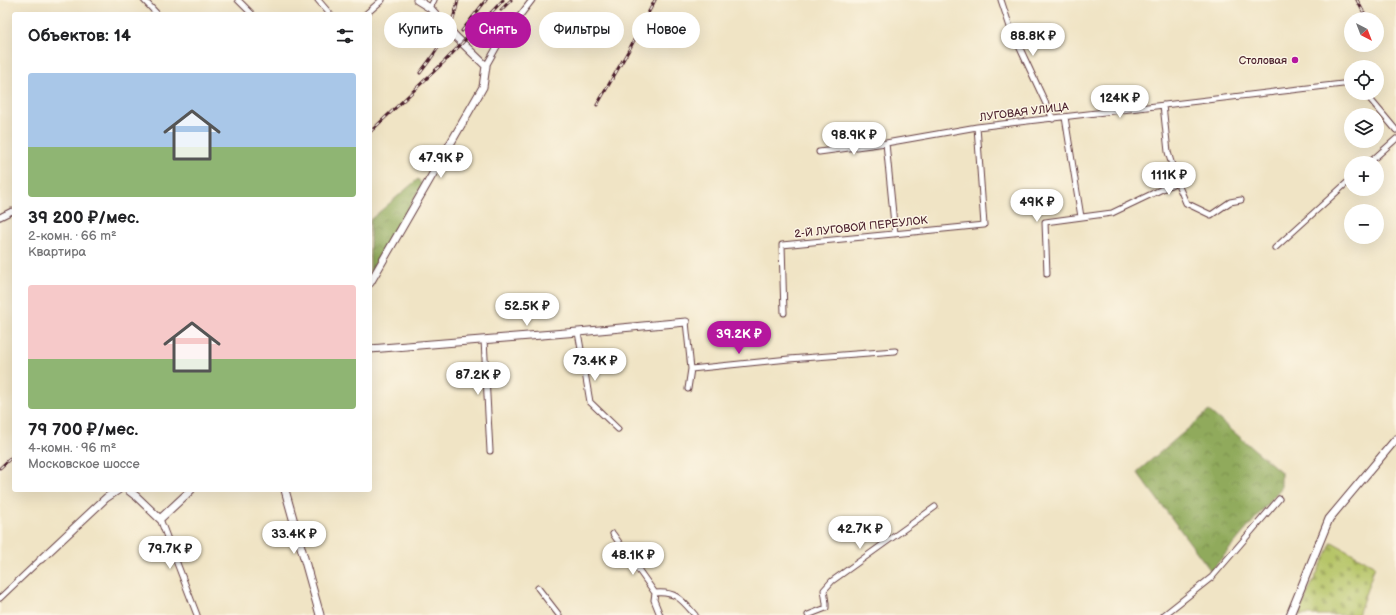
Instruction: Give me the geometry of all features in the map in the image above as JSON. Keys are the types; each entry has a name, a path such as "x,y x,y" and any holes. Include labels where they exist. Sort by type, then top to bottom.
{"street":[{"path":"144,0 155,12"},
{"path":"149,5 155,0"},
{"path":"238,0 250,12"},
{"path":"318,0 328,12"},
{"path":"368,12 382,0"},
{"path":"417,0 430,8 456,37 486,66"},
{"path":"430,8 434,0"},
{"path":"372,280 483,87 486,66 499,43 532,0"},
{"path":"1001,0 1010,27 1053,119"},
{"name":"ЛУГОВАЯ УЛИЦА","path":"819,152 886,143 977,127 1344,85"},
{"path":"1371,100 1396,130"},
{"path":"1163,105 1168,152 1177,182 1186,203 1211,215 1230,202 1241,200"},
{"path":"1065,117 1081,217"},
{"name":"2-Й ЛУГОВОЙ ПЕРЕУЛОК","path":"784,313 782,245 984,225 977,127"},
{"path":"1377,156 1396,139"},
{"path":"886,143 895,234"},
{"path":"1047,274 1045,222 1112,213 1177,182"},
{"path":"1275,248 1344,185"},
{"path":"0,217 12,211"},
{"path":"372,349 686,322 692,369 688,389"},
{"path":"578,332 590,402 618,429"},
{"path":"484,340 490,451"},
{"path":"692,369 789,359 895,351"},
{"path":"1290,615 1329,519 1396,439"},
{"path":"0,598 106,498 115,492"},
{"path":"131,492 160,519 197,615"},
{"path":"160,519 189,492"},
{"path":"286,492 320,615"},
{"path":"1164,615 1212,577 1279,499"},
{"path":"808,615 826,608 824,590 832,581 935,507"},
{"path":"613,534 655,593 654,600 660,615"},
{"path":"538,588 559,615"},
{"path":"655,593 667,592 682,600 695,615"}],"green space":[{"path":"418,179 422,185 372,269 372,218"},
{"path":"1209,411 1281,472 1281,488 1211,571 1137,472"},
{"path":"1332,542 1375,566 1358,615 1299,615 1309,590"}],"railway":[{"path":"420,73 444,39 456,10 458,0"},
{"path":"462,31 486,0"},
{"path":"372,130 445,61 503,0"},
{"path":"501,10 511,0"},
{"path":"597,105 630,48 655,0"},
{"path":"1357,0 1363,12"},
{"path":"0,468 12,457"}],"place":[{"name":"Столовая","path":"1295,60"}]}
